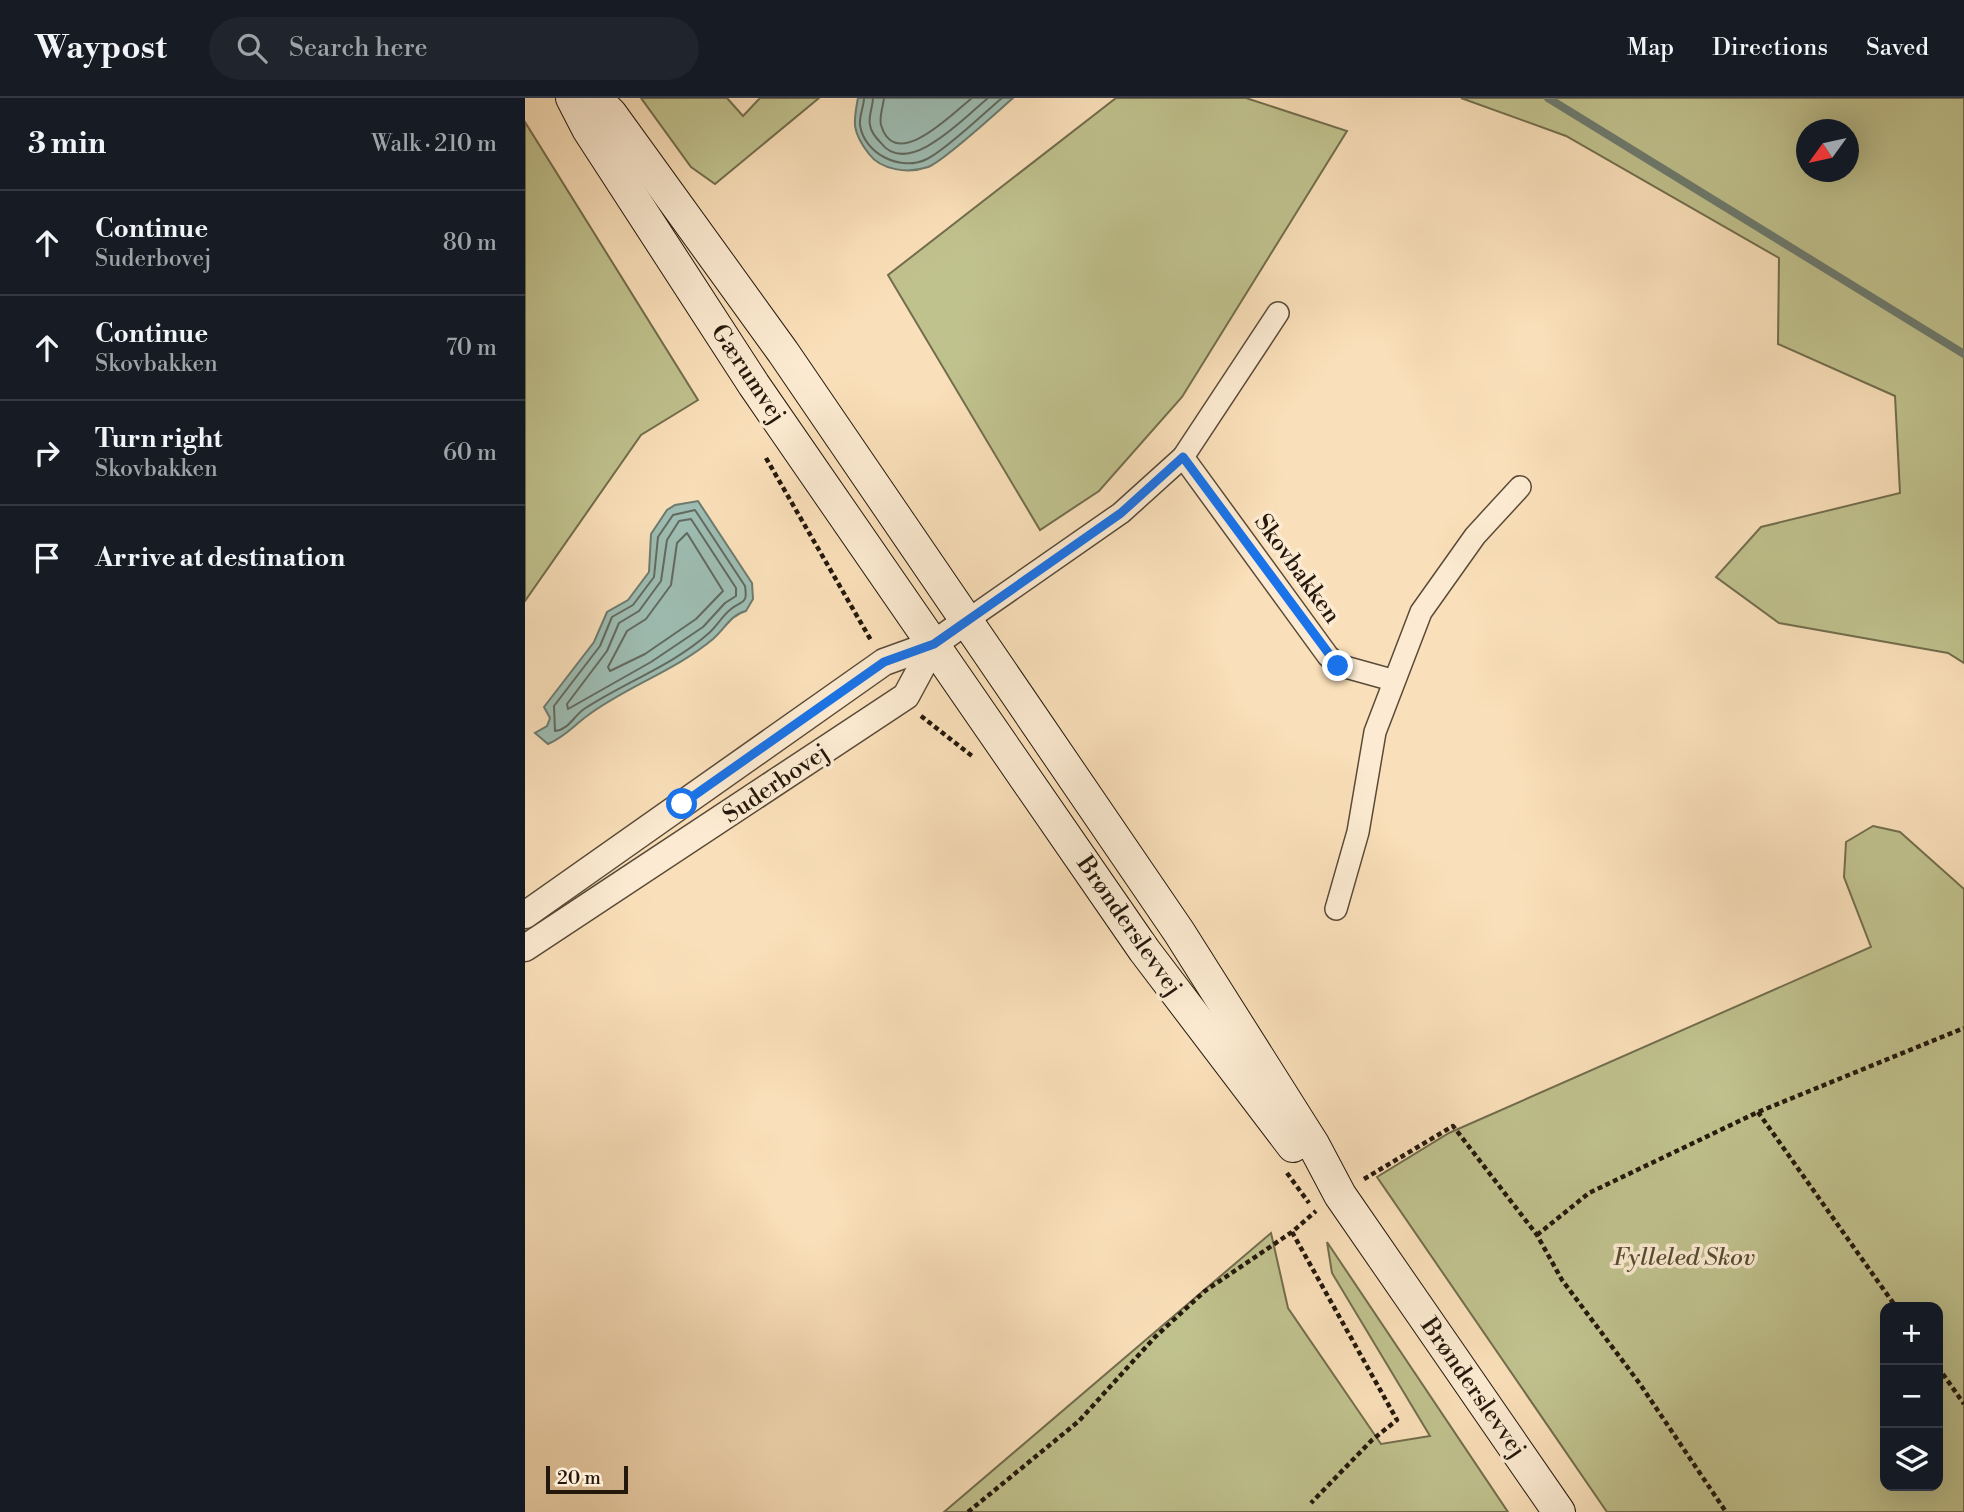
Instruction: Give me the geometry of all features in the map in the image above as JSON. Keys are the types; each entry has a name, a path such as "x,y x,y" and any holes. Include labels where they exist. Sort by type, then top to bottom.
{"main road":[{"name":"Gærumvej","path":"572,98 589,129 754,385 934,644"},
{"name":"Gærumvej","path":"595,98 611,114 783,352 966,621"},
{"name":"Brønderslevvej","path":"966,621 1179,932 1313,1144 1340,1195 1559,1512"},
{"name":"Brønderslevvej","path":"934,644 1144,950 1299,1155 1340,1195"}],"street":[{"path":"966,621 1121,513 1183,457 1278,313"},
{"name":"Skovbakken","path":"1183,457 1328,656 1338,666 1392,680"},
{"path":"1336,909 1358,832 1375,732 1392,680 1421,612 1475,536 1520,486"},
{"name":"Suderbovej","path":"525,915 884,662 934,644 966,621"},
{"name":"Suderbovej","path":"525,948 907,696 934,644"}],"path":[{"path":"1537,1235 1589,1193 1758,1112 1964,1028"},
{"path":"1758,1112 1892,1302"},
{"path":"968,1512 1079,1421 1154,1337 1205,1291 1292,1233 1340,1195 1453,1126 1537,1235 1562,1280 1640,1384 1726,1512"},
{"path":"1292,1233 1397,1420 1311,1503"},
{"path":"1943,1374 1964,1404"}],"green space":[{"path":"641,98 727,98 743,116 760,98 819,98 715,184 691,167"},
{"path":"1116,98 1246,98 1347,131 1182,397 1099,491 1040,530 888,275"},
{"path":"1461,98 1964,98 1964,663 1948,653 1779,623 1716,577 1761,527 1900,493 1895,396 1778,344 1779,258 1566,136"},
{"path":"525,122 698,400 641,435 525,601"},
{"name":"Fylleled Skov","path":"1873,826 1900,832 1964,889 1964,1512 1607,1512 1377,1177 1449,1133 1871,947 1844,877 1846,842"},
{"path":"1271,1233 1288,1308 1381,1444 1430,1436 1332,1273 1327,1242 1508,1512 944,1512"}],"water":[{"path":"858,98 1013,98 936,163 920,169 904,170 880,164 863,146 855,127"},
{"path":"698,501 752,583 753,599 746,611 732,619 698,650 617,696 548,744 535,733 547,726 550,718 544,707 594,642 607,612 628,600 649,572 651,534 667,510 675,505"}],"waterway":[{"path":"1548,98 1964,354"}],"route":[{"path":"682,804 884,662 934,644 1121,513 1183,457 1338,666"}]}
